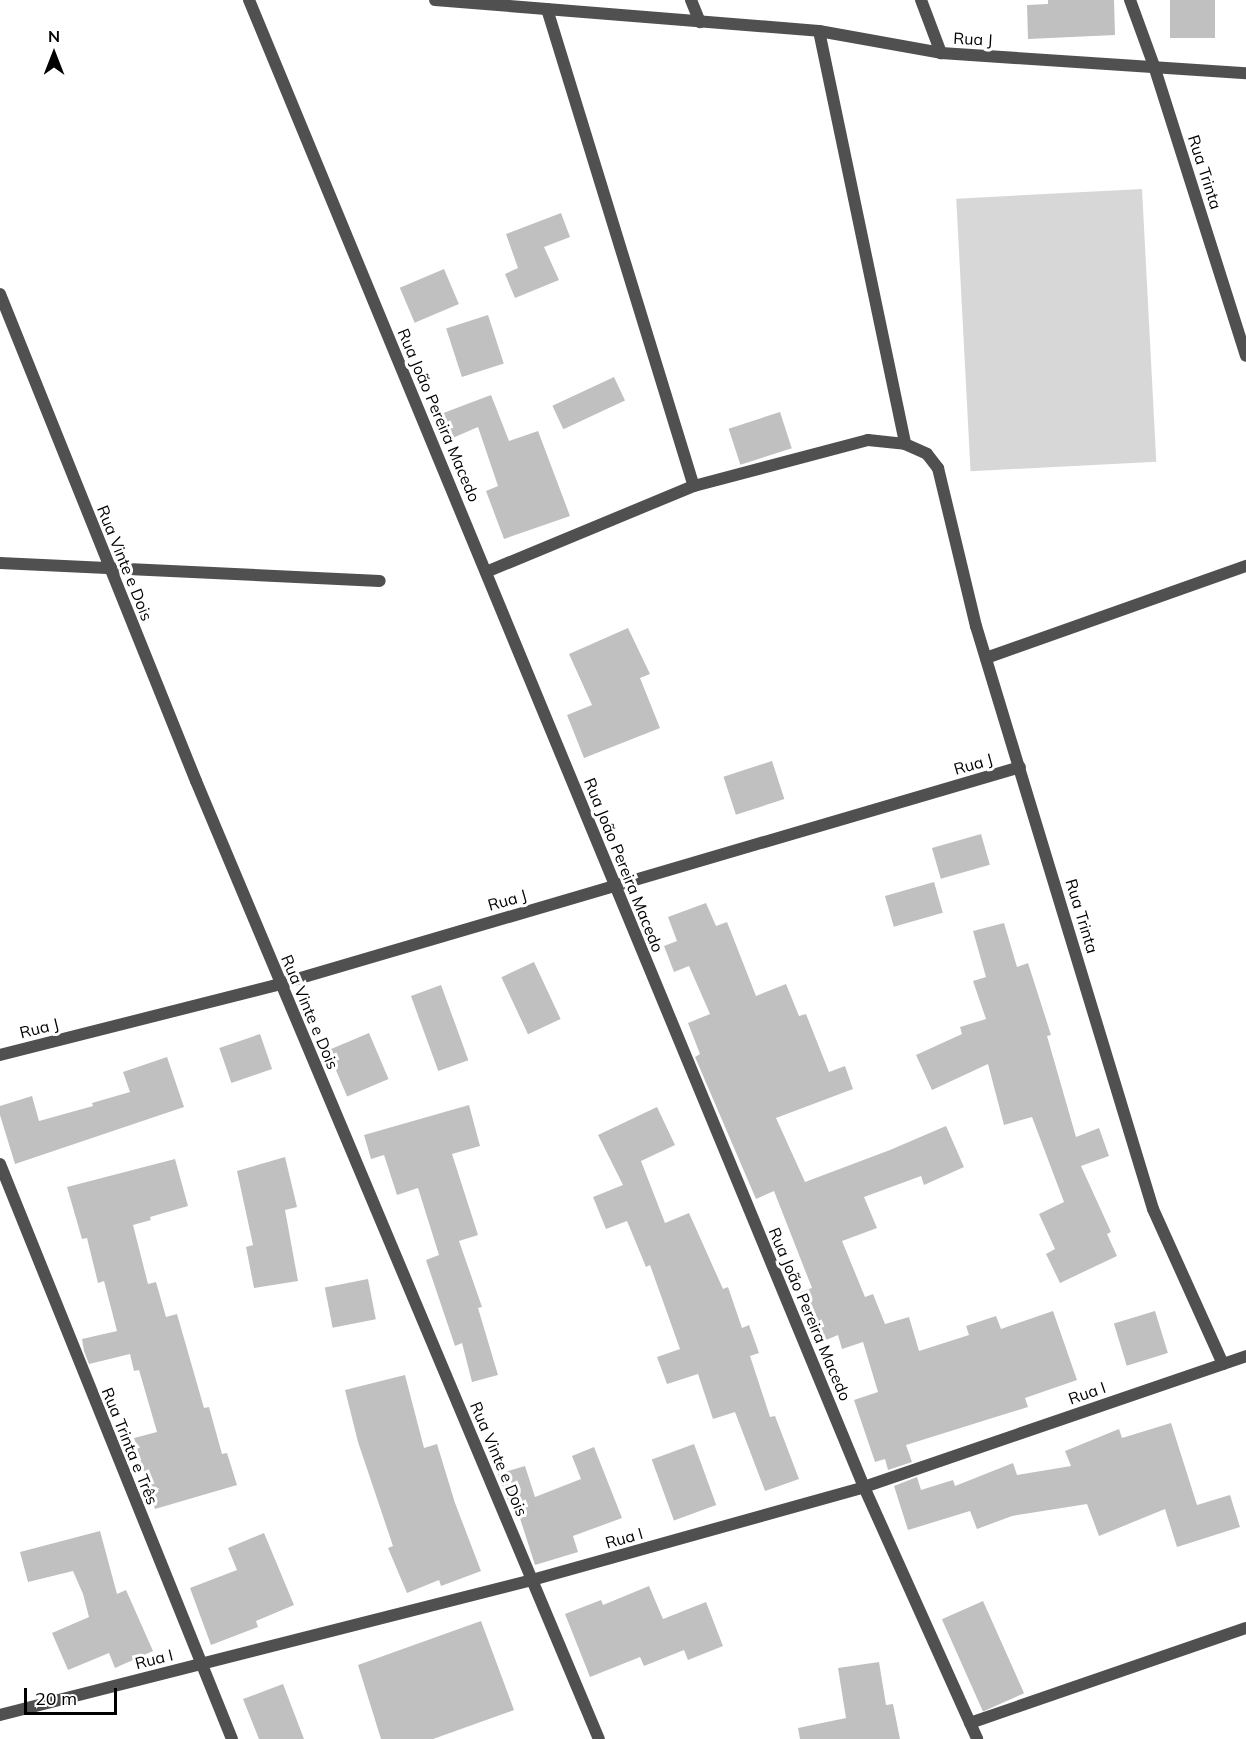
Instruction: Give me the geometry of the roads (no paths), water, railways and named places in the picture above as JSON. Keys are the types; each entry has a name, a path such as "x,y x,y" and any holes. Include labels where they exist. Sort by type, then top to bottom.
{"street":[{"name":"Rua João Pereira Macedo","path":"249,0 864,1487 976,1739"},
{"name":"Rua J","path":"435,0 819,31 941,53 1246,73"},
{"path":"691,0 700,22"},
{"path":"921,0 941,53"},
{"name":"Rua Trinta","path":"1130,0 1154,66 1246,356"},
{"path":"547,9 694,486"},
{"path":"486,572 694,486 868,440 905,444 819,31"},
{"name":"Rua Vinte e Dois","path":"0,294 110,570 280,984 598,1739"},
{"name":"Rua Trinta","path":"905,444 927,454 938,468 975,626 1020,767 1153,1209 1223,1364"},
{"path":"0,563 380,581"},
{"path":"986,658 1246,566"},
{"name":"Rua J","path":"0,1055 280,984 1020,767"},
{"name":"Rua Trinta e Três","path":"0,1164 232,1739"},
{"name":"Rua I","path":"0,1715 532,1580 864,1487 1246,1356"},
{"path":"970,1723 1246,1628"}]}
